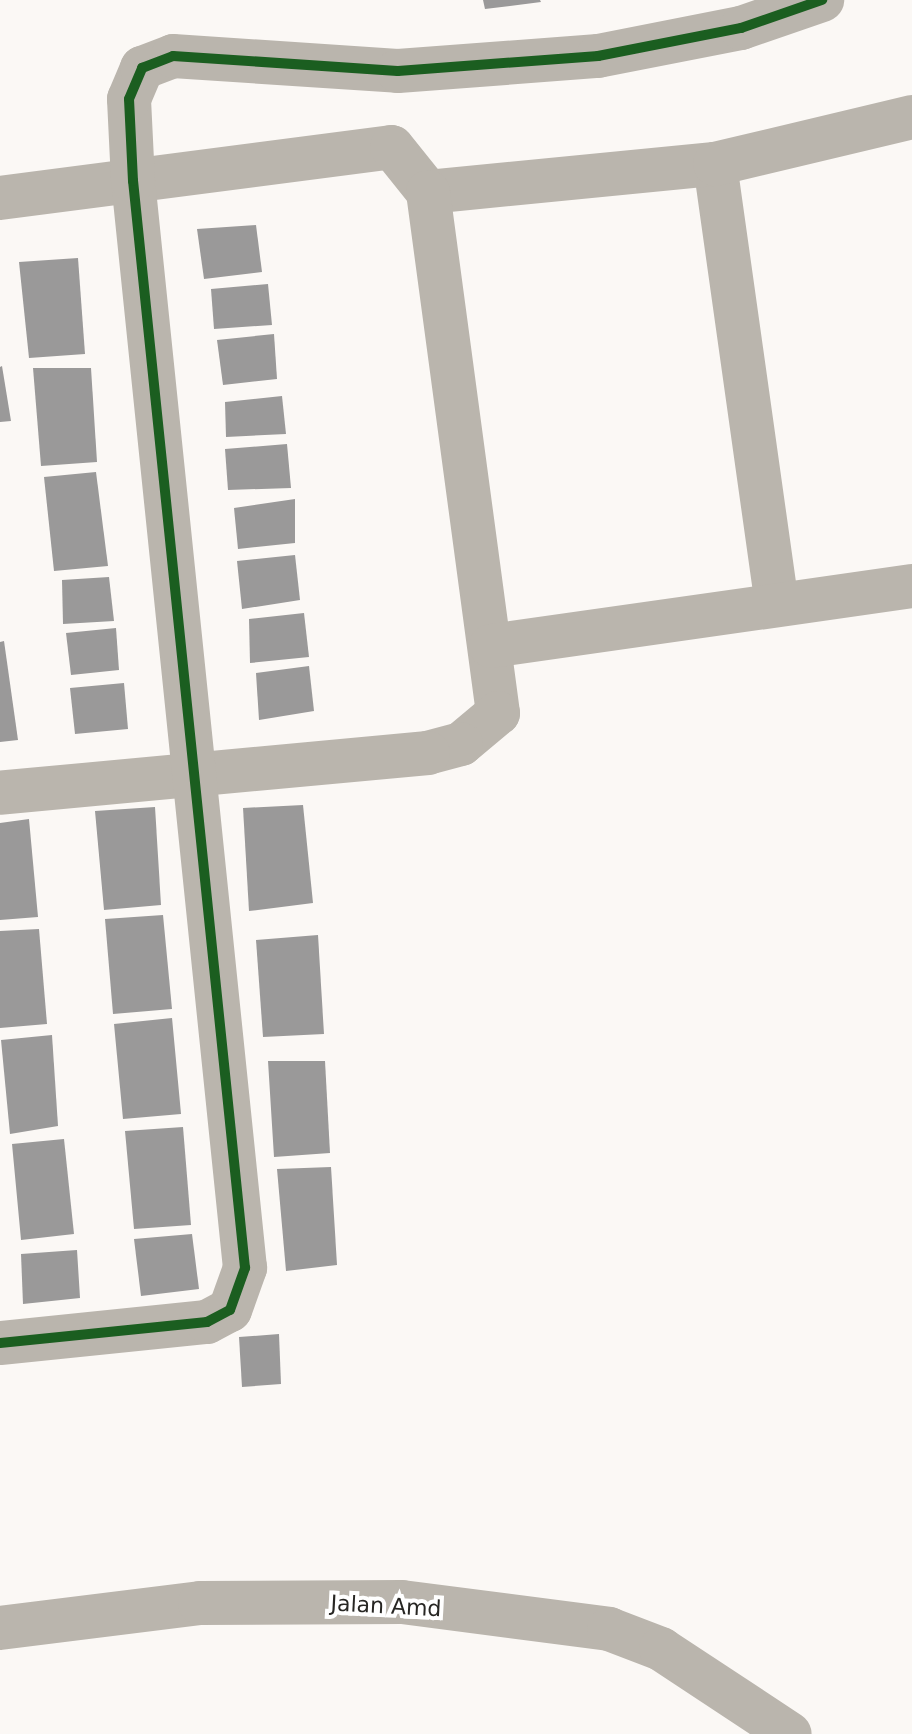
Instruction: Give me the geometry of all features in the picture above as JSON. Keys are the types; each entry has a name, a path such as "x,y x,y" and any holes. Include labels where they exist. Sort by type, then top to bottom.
{"street":[{"path":"0,1343 207,1322 230,1310 242,1292 245,1268 133,181 129,99 142,68 173,56 398,71 598,56 741,28 822,0"},
{"path":"428,192 715,164 912,117"},
{"path":"0,198 392,147 428,192 498,713 461,744 0,793"},
{"path":"715,164 777,605"},
{"path":"491,646 912,586"},
{"name":"Jalan Amd","path":"0,1626 200,1603 402,1602 609,1629 661,1649 790,1734"}],"building":[{"path":"483,0 540,0 541,2 485,9"},
{"path":"256,225 262,272 204,279 197,229"},
{"path":"78,258 85,354 29,358 19,262"},
{"path":"268,284 272,325 214,329 211,289"},
{"path":"274,334 277,379 223,385 217,340"},
{"path":"0,367 11,421 0,422"},
{"path":"33,368 91,368 97,462 41,466"},
{"path":"282,396 286,434 226,437 225,402"},
{"path":"287,444 291,488 228,490 225,449"},
{"path":"96,472 108,566 54,571 44,477"},
{"path":"295,499 295,543 238,549 234,508"},
{"path":"295,555 300,600 242,609 237,561"},
{"path":"109,577 114,621 63,624 62,580"},
{"path":"304,613 309,657 250,663 249,619"},
{"path":"116,628 119,670 71,675 66,633"},
{"path":"4,641 18,740 0,742 0,642"},
{"path":"309,666 314,711 259,720 256,673"},
{"path":"124,683 128,729 75,734 70,688"},
{"path":"303,805 313,903 249,911 243,808"},
{"path":"155,807 161,905 104,910 95,811"},
{"path":"29,819 38,917 0,920 0,823"},
{"path":"163,915 172,1009 113,1014 105,919"},
{"path":"39,929 47,1024 0,1028 0,931"},
{"path":"318,935 324,1034 263,1037 256,940"},
{"path":"172,1018 181,1114 123,1119 114,1024"},
{"path":"52,1035 58,1126 10,1134 1,1040"},
{"path":"268,1061 325,1061 330,1153 274,1157"},
{"path":"183,1127 191,1225 134,1229 125,1131"},
{"path":"64,1139 74,1234 21,1240 12,1144"},
{"path":"331,1167 337,1265 286,1271 277,1169"},
{"path":"192,1234 199,1289 141,1296 134,1239"},
{"path":"77,1250 80,1298 23,1304 21,1254"},
{"path":"279,1334 281,1384 242,1387 239,1337"}],"cycle path":[{"path":"0,1343 207,1322 230,1310 245,1268 133,181 129,99 142,68 173,56 398,71 598,56 741,28 822,0"}]}
